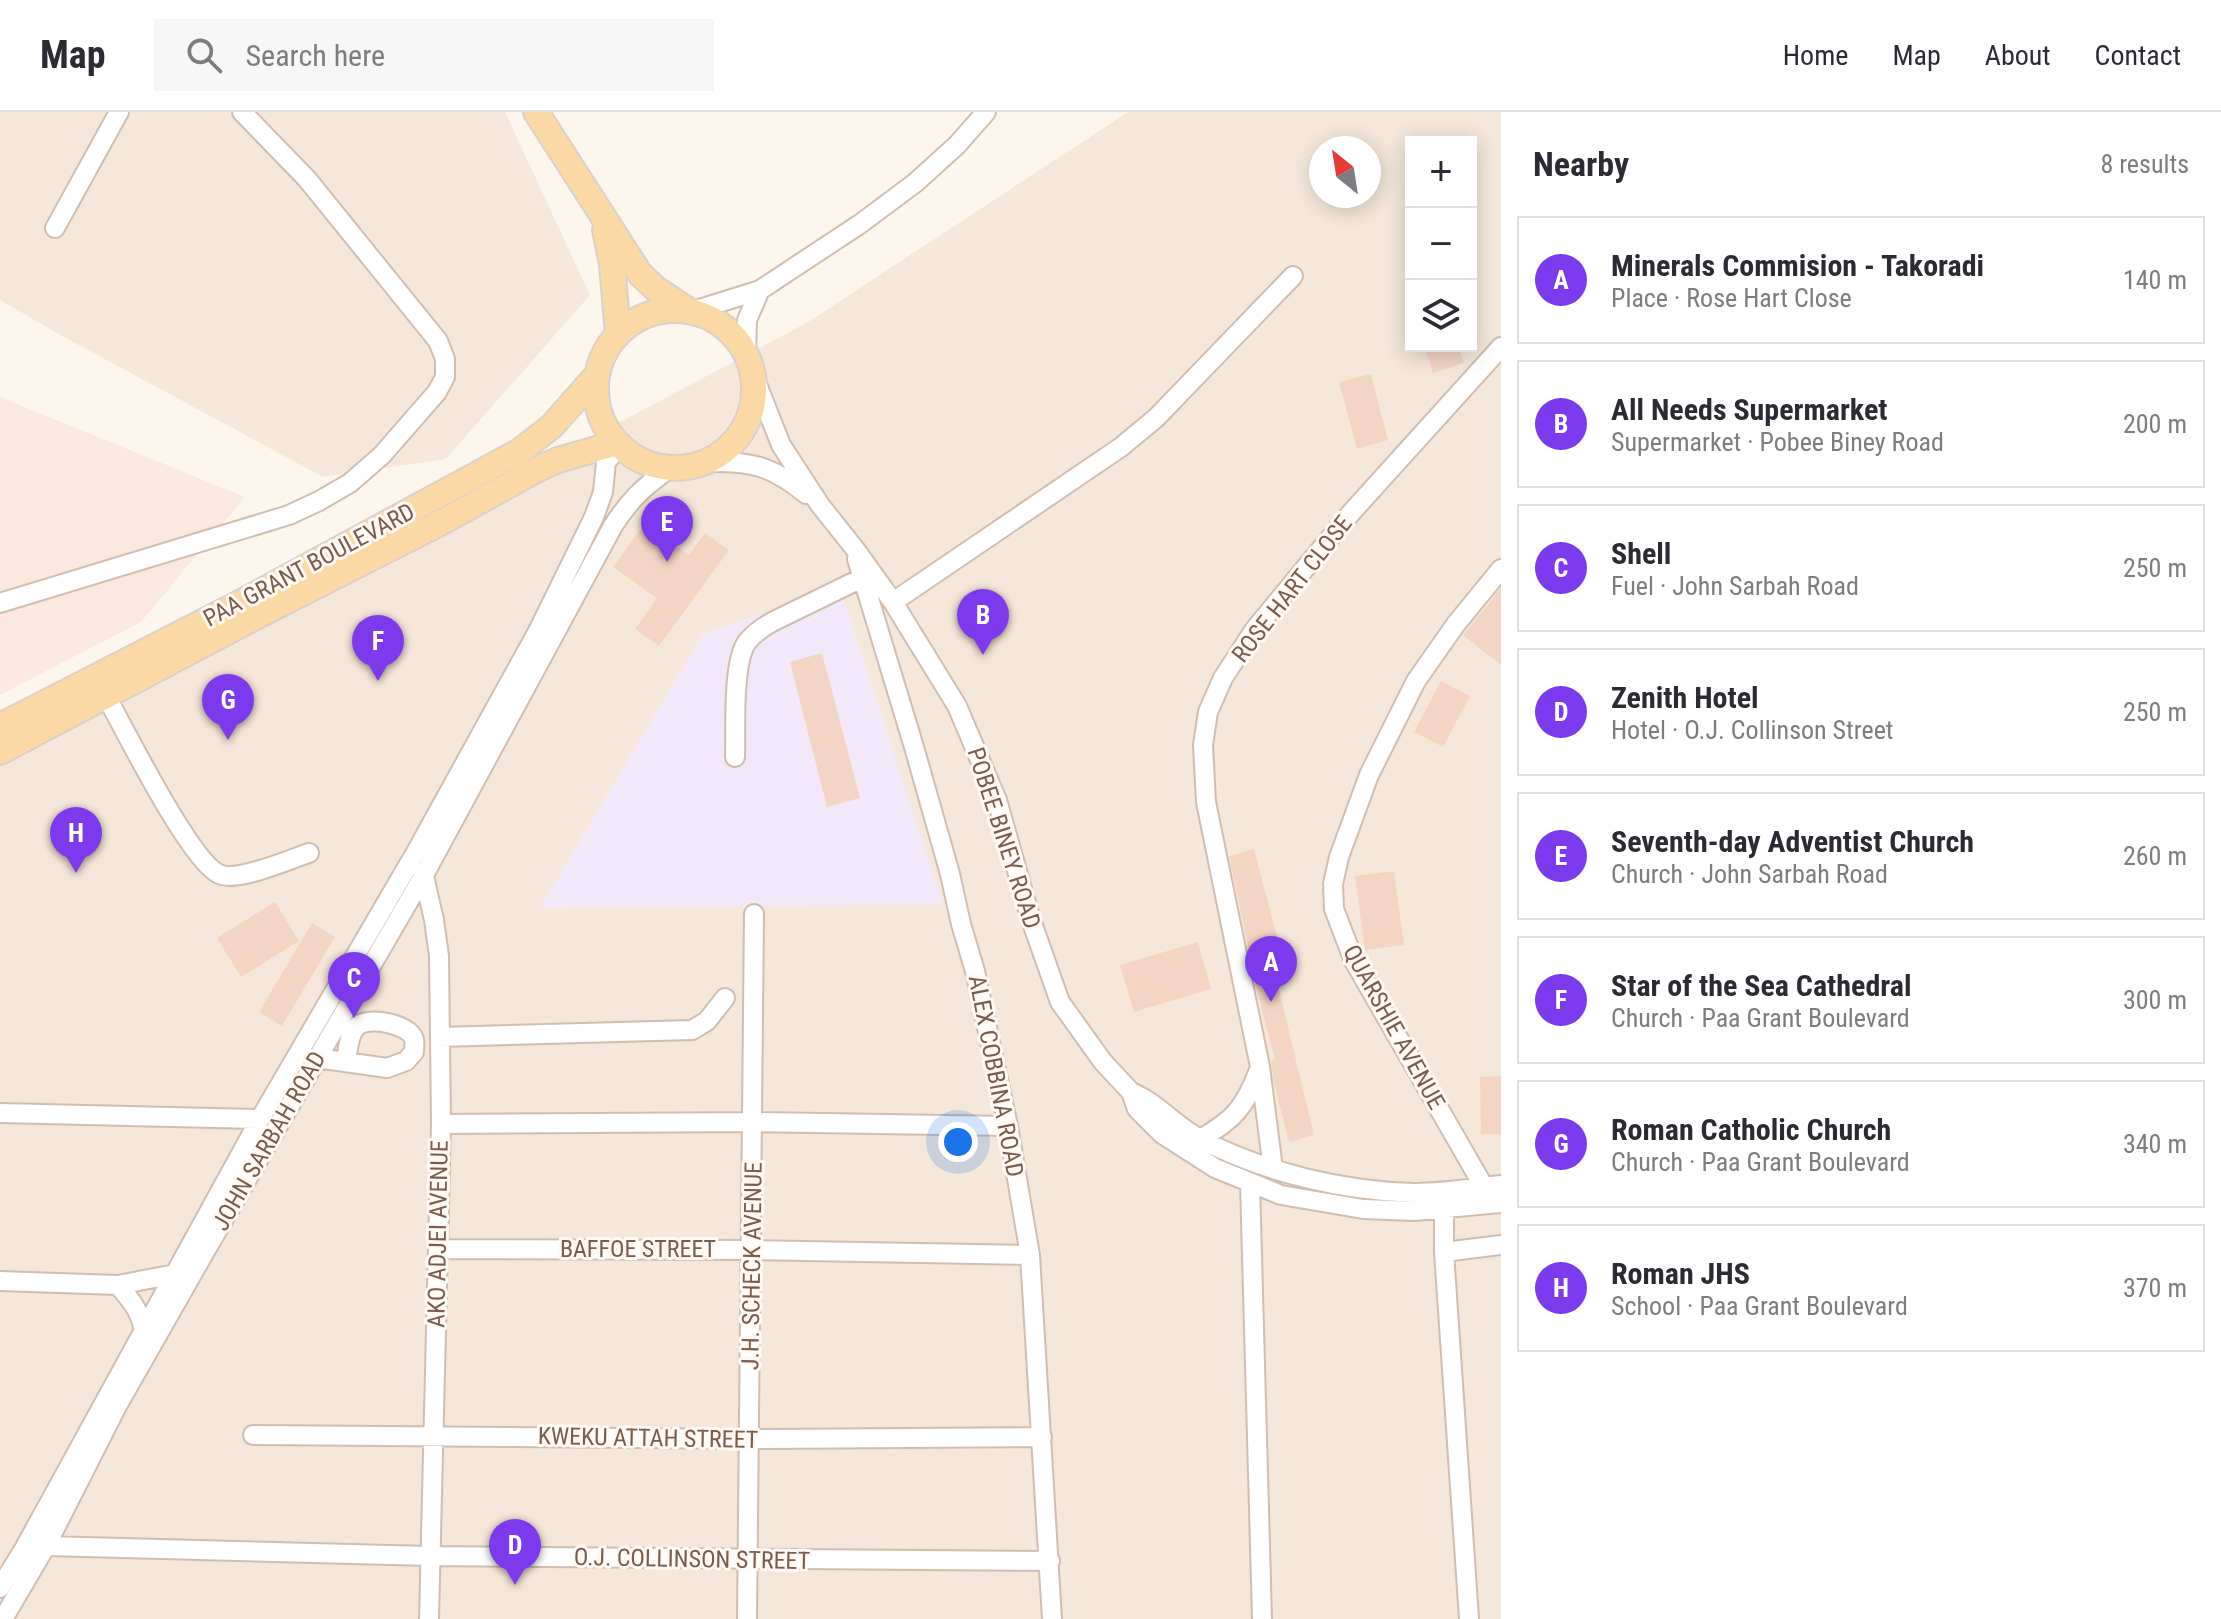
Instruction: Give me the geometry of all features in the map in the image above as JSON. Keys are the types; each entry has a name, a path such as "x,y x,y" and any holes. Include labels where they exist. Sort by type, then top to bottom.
{"main road":[{"path":"536,112 640,274 656,289 690,311"},
{"path":"601,212 609,244 618,334"},
{"path":"690,311 725,326 737,339 750,364 754,392 751,409 735,441 706,462 670,468 652,465 634,457 618,444 606,428 595,393 597,375 601,360 618,334 632,322 650,313 690,311"},
{"name":"PAA GRANT BOULEVARD","path":"0,726 236,605 520,451 552,426 597,375"},
{"name":"PAA GRANT BOULEVARD","path":"0,752 538,469 558,460 618,444"}],"street":[{"path":"55,228 119,112"},
{"path":"0,603 289,515 319,501 350,483 382,455 437,392 445,377 445,359 438,341 307,179 242,112"},
{"path":"690,311 760,290 860,224 915,183 957,145 986,112"},
{"path":"893,602 1121,447 1156,418 1293,276"},
{"path":"760,290 747,320 750,364 781,445 820,505"},
{"name":"ROSE HART CLOSE","path":"1273,1169 1260,1067 1206,802 1203,745 1208,712 1223,678 1255,629 1350,514 1501,347"},
{"name":"JOHN SARBAH ROAD","path":"0,1588 260,1119 416,852 538,631 594,517 603,492 606,462 618,444"},
{"path":"706,462 736,461 775,471 820,505"},
{"name":"JOHN SARBAH ROAD","path":"3,1619 46,1546 117,1406 424,875 613,526 641,489 670,468"},
{"name":"POBEE BINEY ROAD","path":"820,505 893,602 957,706 997,800 1031,920 1060,1002 1103,1062 1131,1092 1147,1099 1200,1139 1257,1165 1310,1179 1358,1188 1416,1193 1492,1186"},
{"name":"ALEX COBBINA ROAD","path":"855,549 950,874 975,971 1008,1126 1030,1255 1052,1619"},
{"name":"QUARSHIE AVENUE","path":"1492,1186 1354,961 1334,909 1333,884 1339,857 1369,775 1416,681 1456,624 1501,569"},
{"path":"735,757 739,664 746,644 760,629 772,622 862,578"},
{"path":"106,696 198,857 220,875 238,876 309,853"},
{"name":"AKO ADJEI AVENUE","path":"416,852 434,920 439,956 441,1124 429,1619"},
{"name":"J.H. SCHECK AVENUE","path":"747,1619 754,914"},
{"path":"440,1037 692,1030 707,1021 725,998"},
{"path":"317,1058 346,1062"},
{"path":"1200,1139 1223,1126 1240,1109 1260,1067"},
{"name":"POBEE BINEY ROAD","path":"1131,1092 1137,1109 1162,1134 1215,1168 1281,1195 1363,1209 1414,1211 1501,1203"},
{"path":"0,1113 260,1119"},
{"path":"441,1124 754,1122 1008,1126"},
{"path":"1250,1183 1262,1619"},
{"path":"1444,1208 1444,1252 1469,1619"},
{"path":"1444,1252 1501,1245"},
{"name":"BAFFOE STREET","path":"439,1249 1030,1255"},
{"path":"0,1281 118,1285 175,1274"},
{"path":"118,1285 142,1318 144,1332"},
{"name":"KWEKU ATTAH STREET","path":"253,1435 749,1439 1042,1437"},
{"name":"O.J. COLLINSON STREET","path":"46,1546 430,1556 1050,1561"}],"shaded area":[{"path":"0,112 505,112 590,295 446,459 323,477 0,300"},
{"path":"1128,112 1501,112 1501,1619 0,1619 0,752 808,322"},
{"path":"0,397 245,497 141,622 0,695"},
{"path":"839,586 943,904 540,908 703,634"}],"building":[{"path":"1426,352 1460,352 1464,363 1433,373"},
{"path":"1371,374 1388,440 1357,449 1339,382"},
{"path":"645,523 689,555 705,533 729,550 659,646 635,629 657,598 613,567"},
{"path":"1501,588 1501,665 1463,635"},
{"path":"822,653 860,798 827,807 790,662"},
{"path":"1441,681 1470,696 1443,747 1414,732"},
{"path":"1254,849 1278,941 1268,944 1314,1135 1289,1142 1274,1083 1271,1061 1275,1060 1229,856"},
{"path":"1394,871 1404,945 1365,950 1355,876"},
{"path":"275,902 299,941 241,977 217,938"},
{"path":"312,923 335,937 282,1026 259,1012"},
{"path":"1198,942 1211,989 1134,1012 1120,965"},
{"path":"1501,1076 1501,1134 1481,1134 1480,1077"}],"place":[{"name":"Seventh-day Adventist Church","path":"667,562"},
{"name":"All Needs Supermarket","path":"983,655"},
{"name":"Star of the Sea Cathedral","path":"378,681"},
{"name":"Roman Catholic Church","path":"228,740"},
{"name":"Roman JHS","path":"76,873"},
{"name":"Minerals Commision - Takoradi","path":"1271,1002"},
{"name":"Shell","path":"354,1018"},
{"name":"Zenith Hotel","path":"515,1585"}]}
